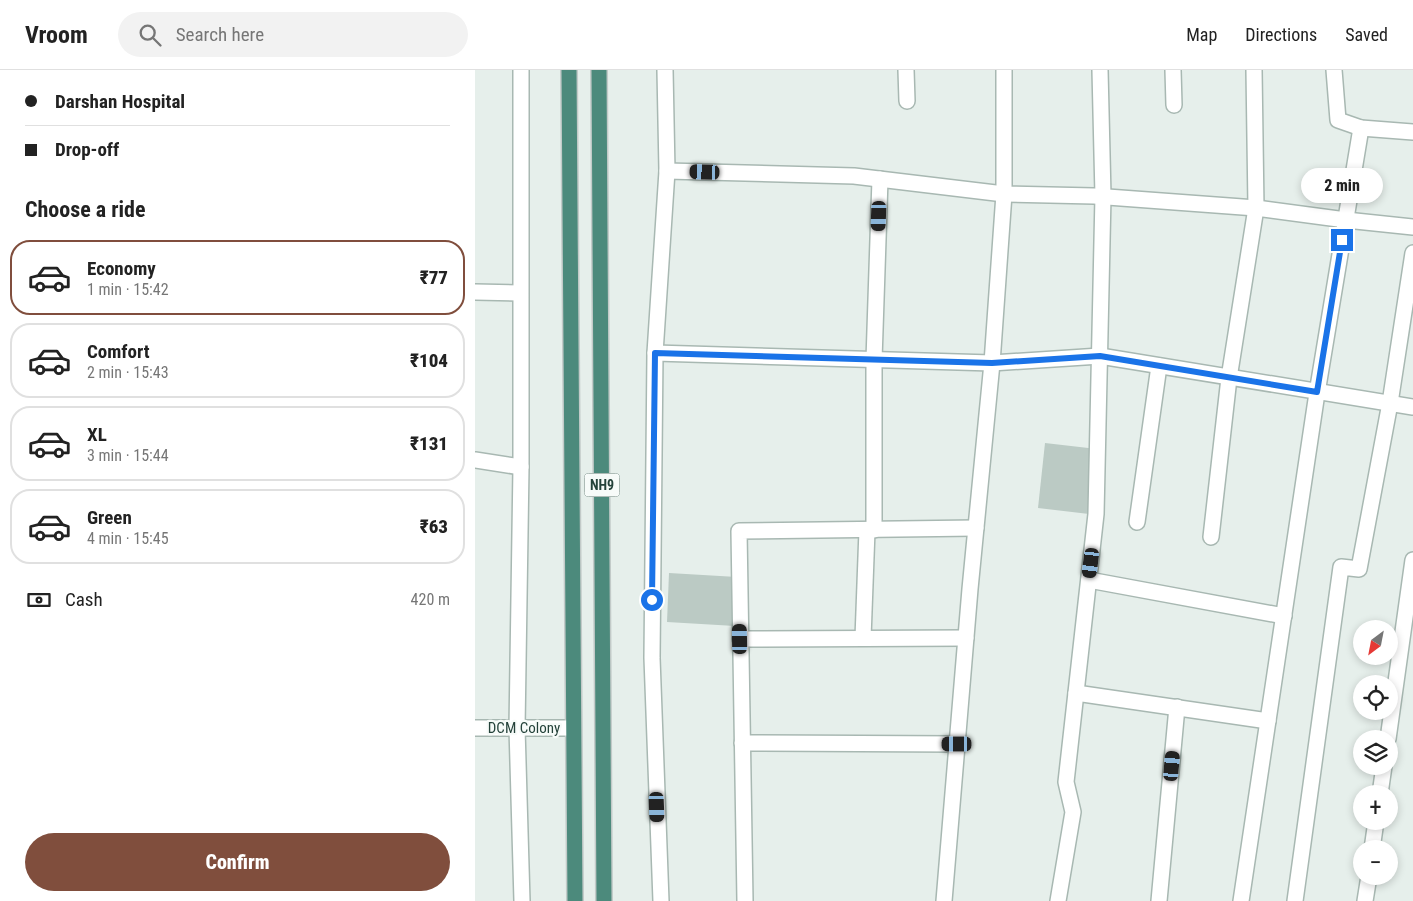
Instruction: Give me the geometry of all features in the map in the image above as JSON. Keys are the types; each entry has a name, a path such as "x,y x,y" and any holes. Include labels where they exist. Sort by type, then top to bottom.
{"highway":[{"name":"NH9","path":"569,70 575,901"},
{"name":"NH9","path":"599,70 604,901"}],"street":[{"path":"521,70 521,467 517,728 522,901"},
{"path":"661,901 652,658 655,353 667,171 665,70"},
{"path":"906,70 907,101"},
{"path":"944,901 992,363 1004,194 1004,70"},
{"path":"1058,901 1073,812 1067,782 1097,514 1103,196 1100,70"},
{"path":"1173,70 1174,105"},
{"path":"1211,537 1229,378 1256,208 1254,70"},
{"path":"1334,70 1338,120 1361,128 1413,132"},
{"path":"1241,901 1317,392 1361,128"},
{"path":"667,171 853,176 1004,194 1103,196 1256,208 1413,227"},
{"path":"863,638 870,530 880,180"},
{"path":"1295,901 1341,567 1359,569 1389,403 1413,253"},
{"path":"475,292 520,293"},
{"path":"655,353 992,363 1100,356 1413,407"},
{"path":"1137,522 1159,366"},
{"path":"475,460 521,467"},
{"path":"745,901 739,531 976,528"},
{"path":"1389,730 1413,560"},
{"path":"1089,580 1284,616"},
{"path":"740,639 966,638"},
{"path":"1076,693 1268,721"},
{"path":"1159,901 1177,708"},
{"name":"DCM Colony","path":"475,728 573,728"},
{"path":"742,743 957,744"},
{"path":"1365,901 1368,885"}],"building":[{"path":"1045,443 1097,449 1089,514 1038,508"},
{"path":"669,573 737,577 735,626 667,622"}],"route":[{"path":"652,600 655,353 992,363 1100,356 1317,392 1342,240"}]}
